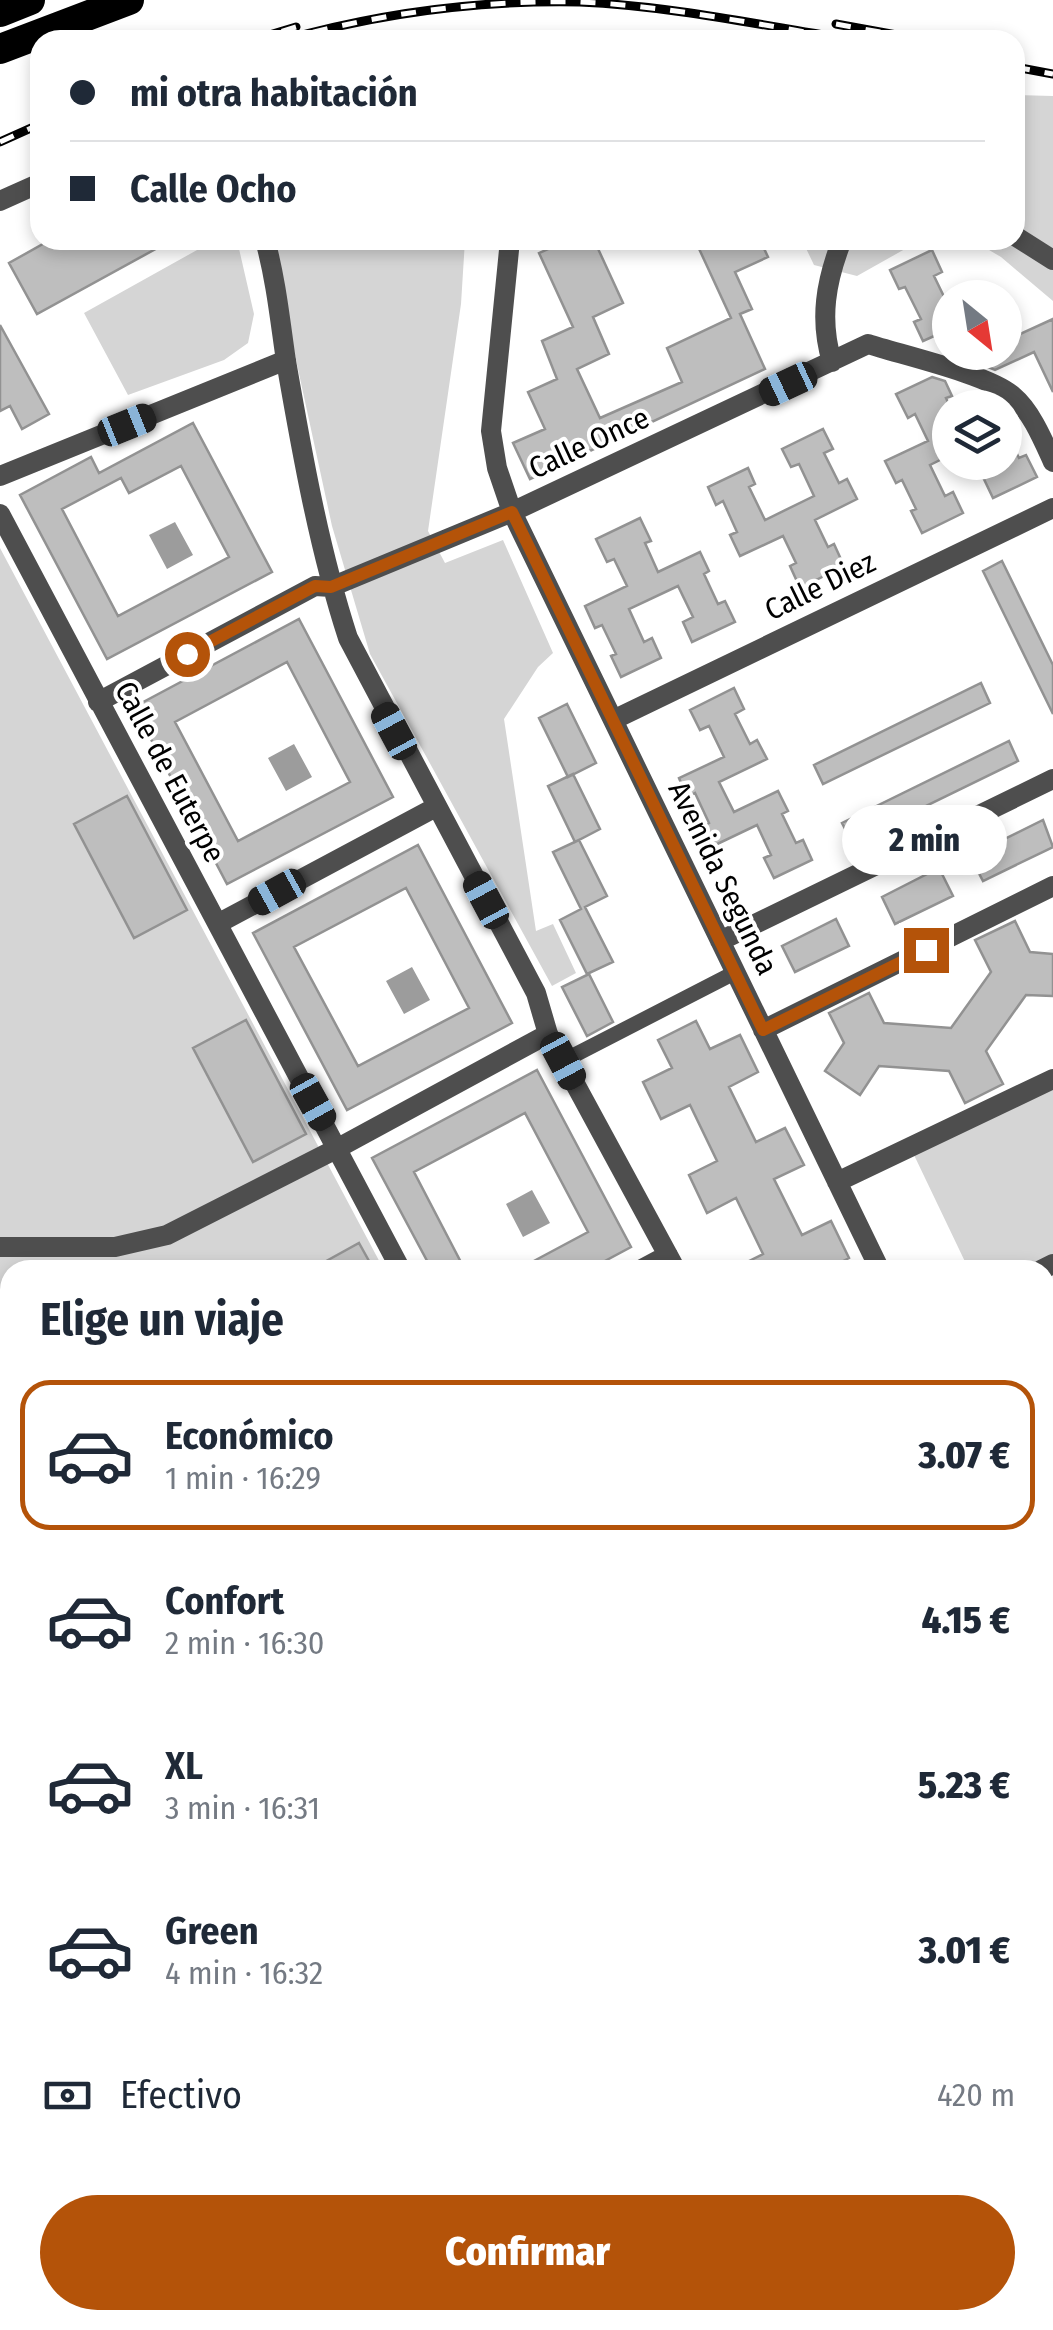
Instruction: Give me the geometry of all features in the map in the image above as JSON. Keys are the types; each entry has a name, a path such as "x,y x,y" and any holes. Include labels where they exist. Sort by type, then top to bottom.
{"highway":[{"path":"0,12 30,0"},
{"path":"51,30 128,0"},
{"path":"0,50 30,38"}],"street":[{"path":"0,201 30,187"},
{"path":"1025,242 1053,260"},
{"path":"268,250 331,587 348,638 536,992 548,1034 671,1260"},
{"name":"Avenida Segunda","path":"509,250 491,431 497,468 512,512 875,1260"},
{"path":"832,362 823,320 828,283 839,250"},
{"name":"Calle Once","path":"98,702 315,586 331,587 512,512 868,344 995,384 1016,397 1053,462"},
{"path":"0,476 286,360"},
{"name":"Calle Diez","path":"613,720 1053,508"},
{"name":"Calle de Euterpe","path":"0,514 396,1260"},
{"path":"720,941 1053,779"},
{"path":"219,922 436,806"},
{"path":"763,1030 1053,886"},
{"path":"563,1061 734,973"},
{"path":"0,1247 140,1244 194,1224 548,1034"},
{"path":"837,1182 1053,1080"}],"shaded area":[{"path":"1025,95 1053,96 1053,301 989,250 1025,250"},
{"path":"197,250 239,250 254,314 248,343 224,360 128,395 84,313"},
{"path":"272,250 464,250 461,304 428,531 445,563 503,540 553,653 538,667 504,719 536,931 553,924 576,973 552,986 370,654 332,526"},
{"path":"807,250 903,250 857,276 814,265"},
{"path":"175,522 193,555 167,569 149,535"},
{"path":"0,548 379,1260 0,1260"},
{"path":"294,744 312,777 286,791 268,758"},
{"path":"412,967 430,1000 404,1014 386,981"},
{"path":"1053,1088 1053,1255 1042,1260 964,1260 914,1155"},
{"path":"532,1190 550,1223 523,1237 506,1204"}],"building":[{"path":"32,250 154,250 37,314 9,263"},
{"path":"599,250 623,303 593,317 609,354 577,369 600,418 682,382 667,348 731,318 700,250 765,250 768,257 735,272 752,309 740,314 765,369 530,479 513,443 545,429 528,392 557,379 542,341 573,327 539,253"},
{"path":"932,250 942,272 932,280 932,337 923,341 914,322 921,319 905,287 899,289 890,270"},
{"path":"1053,319 1053,392 1034,352 1022,358 1022,333"},
{"path":"0,325 49,414 22,429 10,406 0,411"},
{"path":"932,377 945,381 949,390 932,390 930,465 932,480 937,480 945,496 953,492 963,513 922,533 902,480 896,483 885,461 928,441 915,414 908,418 896,394"},
{"path":"193,423 272,572 107,659 20,495 91,457 99,473","holes":["181,466 229,557 118,616 62,509 121,478 129,493"]},
{"path":"823,429 833,449 824,453 839,483 847,479 857,499 815,520 828,547 834,544 844,566 800,588 790,566 796,563 783,536 740,556 730,535 737,532 723,501 716,505 708,487 748,468 755,484 749,487 765,520 814,496 799,464 791,467 782,449"},
{"path":"1026,455 1037,477 993,498 984,480 1022,480 1022,457"},
{"path":"640,518 651,541 645,543 658,572 700,552 709,571 704,574 718,604 725,601 735,622 692,642 683,622 693,617 678,586 629,609 644,642 652,638 661,658 621,677 611,656 616,654 602,625 595,628 585,606 627,586 614,559 607,562 596,539"},
{"path":"1002,561 1053,665 1053,714 983,571"},
{"path":"299,619 393,797 227,884 134,707","holes":["287,662 350,782 238,841 175,722"]},
{"path":"981,683 990,703 823,784 814,765"},
{"path":"734,688 744,709 735,714 750,744 757,740 767,759 719,782 734,812 778,791 788,811 782,814 796,843 803,840 812,860 774,878 764,858 771,855 757,825 711,847 702,827 709,823 695,793 687,797 679,778 724,757 709,726 700,730 690,710"},
{"path":"567,704 596,763 568,777 539,718"},
{"path":"1009,741 1018,761 852,842 842,823"},
{"path":"573,774 600,829 575,842 548,786"},
{"path":"127,796 187,910 134,938 74,824"},
{"path":"1043,820 1053,847 983,881 970,856"},
{"path":"579,840 607,896 585,907 613,962 587,974 560,920 581,909 553,852"},
{"path":"418,845 512,1023 347,1110 253,933","holes":["406,888 469,1008 358,1066 294,947"]},
{"path":"939,868 953,896 895,924 882,897"},
{"path":"836,919 849,946 795,972 782,946"},
{"path":"1015,921 1030,952 1053,954 1053,996 1026,995 986,1051 1003,1084 965,1103 949,1071 879,1066 860,1095 825,1071 844,1043 829,1013 869,993 884,1023 951,1028 991,972 975,940"},
{"path":"589,974 613,1022 587,1036 562,987"},
{"path":"246,1020 306,1134 253,1162 193,1048"},
{"path":"696,1021 710,1049 740,1035 758,1072 729,1087 756,1142 785,1128 804,1165 774,1179 802,1235 831,1221 849,1258 751,1260 763,1254 736,1198 707,1213 689,1175 717,1161 690,1105 661,1119 643,1082 672,1068 658,1040"},
{"path":"537,1070 631,1247 607,1260 536,1260 588,1232 525,1113 414,1172 460,1260 427,1260 372,1158"},
{"path":"359,1243 368,1260 328,1260"}],"railway":[{"path":"325,30 430,10 543,2 649,8 795,30"},
{"path":"836,24 869,30"},
{"path":"286,30 296,27"},
{"path":"1025,69 1053,74"},
{"path":"0,142 30,128"}],"route":[{"path":"187,654 315,586 331,587 512,512 763,1030 926,950"}]}
